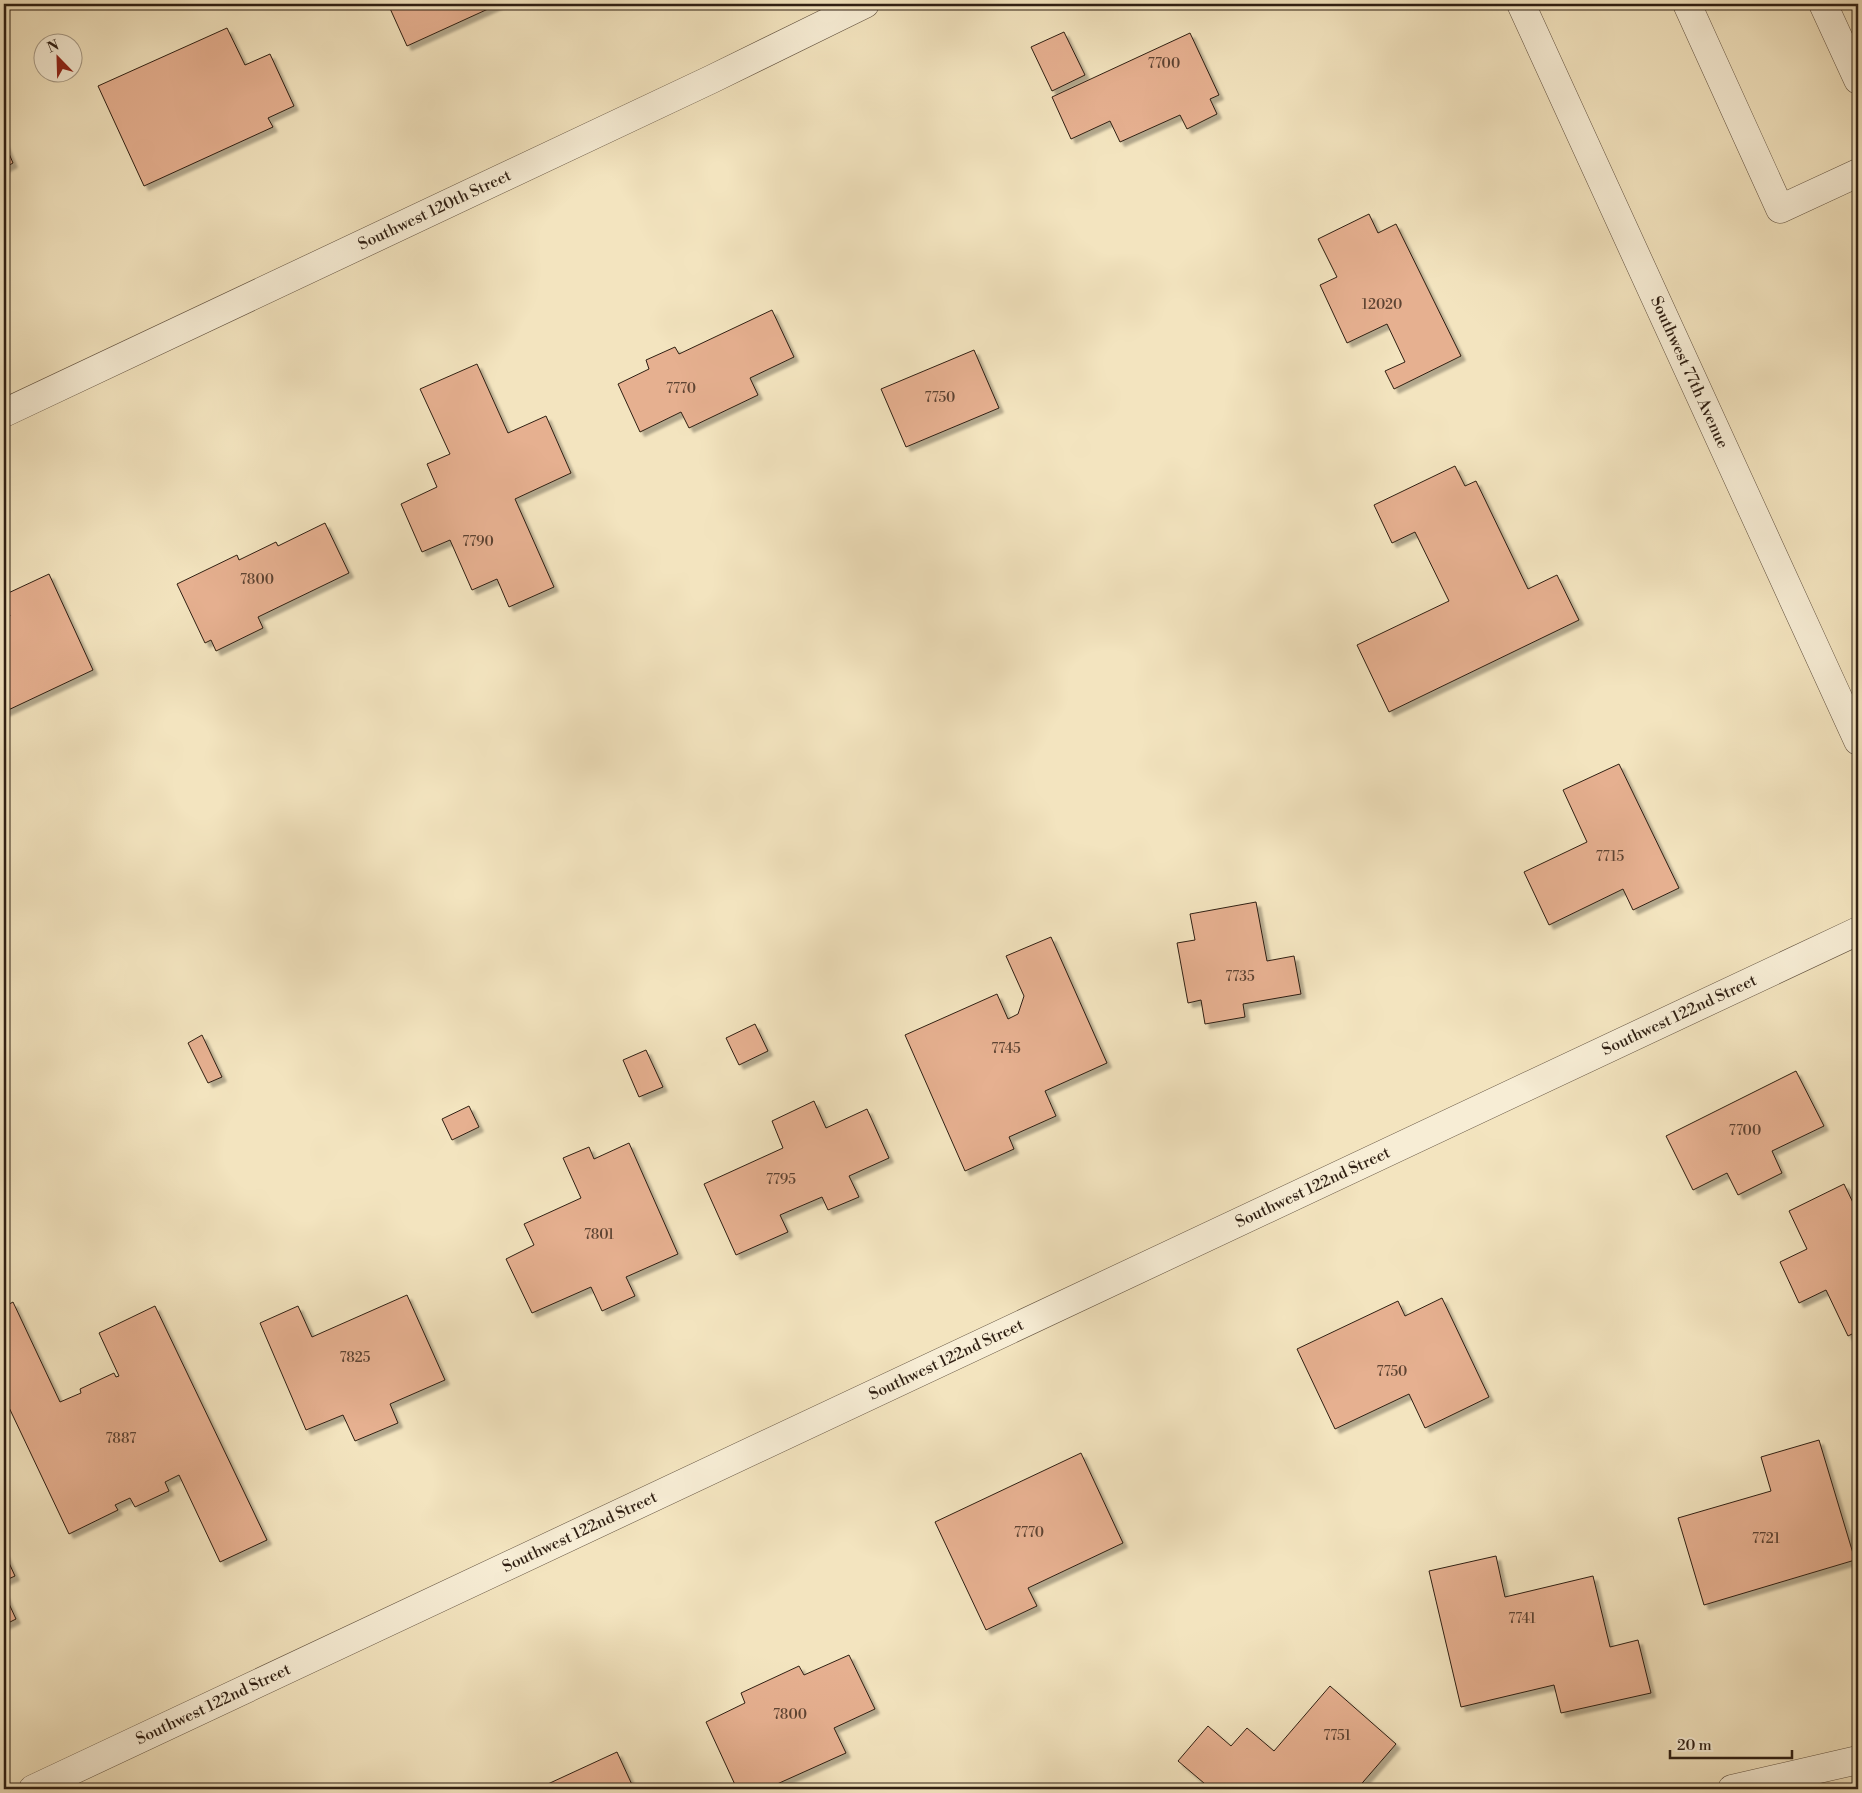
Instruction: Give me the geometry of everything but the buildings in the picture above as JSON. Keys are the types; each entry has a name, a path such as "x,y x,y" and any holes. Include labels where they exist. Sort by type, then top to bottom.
{"street":[{"name":"Southwest 120th Street","path":"4,413 694,88 865,4"},
{"name":"Southwest 77th Avenue","path":"1521,4 1858,741"},
{"path":"1687,4 1780,209 1858,173"},
{"path":"1823,4 1858,80"},
{"name":"Southwest 122nd Street","path":"33,1789 1858,930"},
{"path":"1732,1789 1858,1760"}]}
